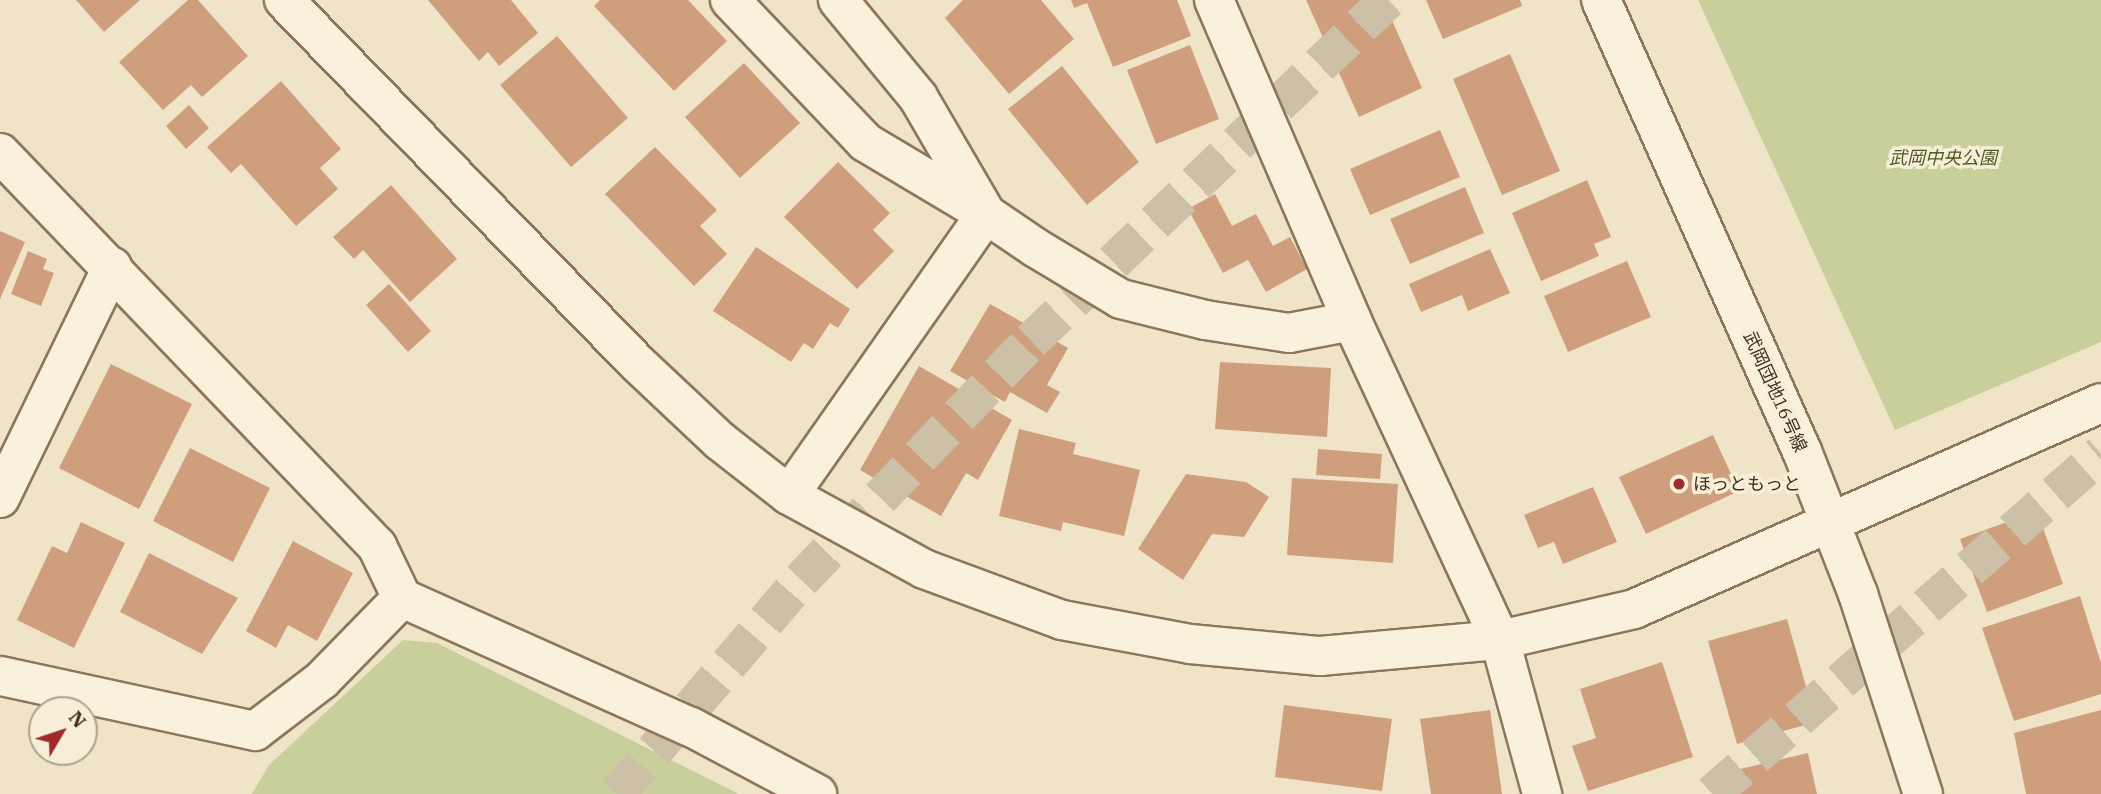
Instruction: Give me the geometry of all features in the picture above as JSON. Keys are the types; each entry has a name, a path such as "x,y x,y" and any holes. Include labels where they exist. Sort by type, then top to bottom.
{"street":[{"path":"284,0 637,363 719,441 789,495 924,569 1062,620 1190,644 1320,656 1500,640 1634,609 2101,403"},
{"path":"730,0 864,142 986,214 1121,299 1205,320 1289,333 1352,321"},
{"path":"838,0 918,97 986,214"},
{"path":"1214,0 1352,321 1500,640 1542,794"},
{"name":"武岡団地16号線","path":"1601,0 1831,524 1923,794"},
{"path":"0,153 377,546 402,598 691,727 817,794"},
{"path":"789,495 986,214"},
{"path":"0,498 112,267"},
{"path":"0,676 255,731 322,680 402,598"}],"green space":[{"name":"武岡中央公園","path":"1698,0 2101,0 2101,342 1895,430"},
{"path":"403,640 437,643 739,794 252,794 269,765"}],"building":[{"path":"76,0 140,0 104,32"},
{"path":"188,0 198,0 248,56 202,97 191,85 163,110 119,62"},
{"path":"428,0 511,0 538,33 499,66 488,52 479,61"},
{"path":"600,0 688,0 727,41 674,91 594,6"},
{"path":"963,0 1041,0 1074,39 1009,94 945,18"},
{"path":"1071,0 1177,0 1191,36 1113,67 1087,3 1074,8"},
{"path":"1306,0 1383,0 1422,88 1359,117"},
{"path":"1426,0 1520,0 1522,6 1443,39"},
{"path":"557,36 628,118 571,167 500,85"},
{"path":"1190,45 1219,119 1156,144 1127,70"},
{"path":"1510,54 1560,171 1502,195 1453,79"},
{"path":"744,63 800,123 740,178 685,117"},
{"path":"1062,66 1139,162 1087,205 1008,109"},
{"path":"281,81 341,149 320,168 338,189 296,226 241,164 231,173 207,147"},
{"path":"189,105 209,128 186,149 166,126"},
{"path":"1440,130 1460,177 1370,215 1350,169"},
{"path":"655,147 717,210 700,226 727,254 694,286 605,194"},
{"path":"838,162 890,213 873,230 894,251 857,289 784,217"},
{"path":"1587,180 1611,237 1594,244 1599,256 1541,281 1512,213"},
{"path":"391,185 457,259 410,302 363,250 354,259 333,237"},
{"path":"1465,187 1484,233 1410,264 1390,219"},
{"path":"1215,194 1232,226 1256,214 1273,246 1290,237 1307,269 1266,292 1248,260 1223,273 1188,209"},
{"path":"0,231 25,242 0,299"},
{"path":"756,247 850,309 838,328 830,323 813,349 804,343 791,362 713,311"},
{"path":"1490,249 1510,293 1468,311 1462,295 1421,312 1409,284"},
{"path":"28,251 47,259 43,269 54,273 41,306 11,294"},
{"path":"1627,261 1651,317 1568,352 1544,296"},
{"path":"389,284 431,331 408,352 366,305"},
{"path":"990,304 1068,348 1047,385 1060,392 1047,413 1010,392 1005,402 950,371"},
{"path":"1220,362 1331,368 1327,437 1215,429"},
{"path":"111,364 192,404 139,509 59,468"},
{"path":"919,366 1012,420 978,480 966,473 941,516 860,470"},
{"path":"1019,429 1076,443 1073,454 1140,470 1124,536 1063,522 1061,531 999,516"},
{"name":"ほっともっと","path":"1713,435 1739,491 1646,534 1619,477"},
{"path":"190,448 270,488 233,562 153,521"},
{"path":"1318,449 1382,454 1380,479 1316,475"},
{"path":"1186,474 1246,482 1269,497 1244,537 1212,534 1183,580 1138,549"},
{"path":"1292,478 1398,484 1393,563 1287,555"},
{"path":"1593,487 1617,542 1563,564 1554,542 1538,548 1524,515"},
{"path":"2037,511 2063,584 1987,612 1960,539"},
{"path":"81,522 125,543 74,648 17,620 52,546 67,553"},
{"path":"293,541 353,573 317,641 288,625 276,648 246,631"},
{"path":"149,553 238,598 202,654 120,612"},
{"path":"2080,596 2101,663 2101,694 2014,721 1982,628"},
{"path":"1787,619 1816,722 1737,744 1708,641"},
{"path":"1662,662 1693,757 1588,791 1572,746 1596,738 1580,689"},
{"path":"1284,705 1392,719 1382,791 1275,777"},
{"path":"1490,710 1502,794 1431,794 1420,719"},
{"path":"2101,710 2101,794 2026,794 2014,733"},
{"path":"1808,753 1817,794 1741,794 1736,770"}],"tunnel":[{"path":"617,794 801,580 1031,341 1388,0"},
{"path":"1712,794 2101,454"}],"place":[{"name":"ほっともっと","path":"1679,484"}]}
